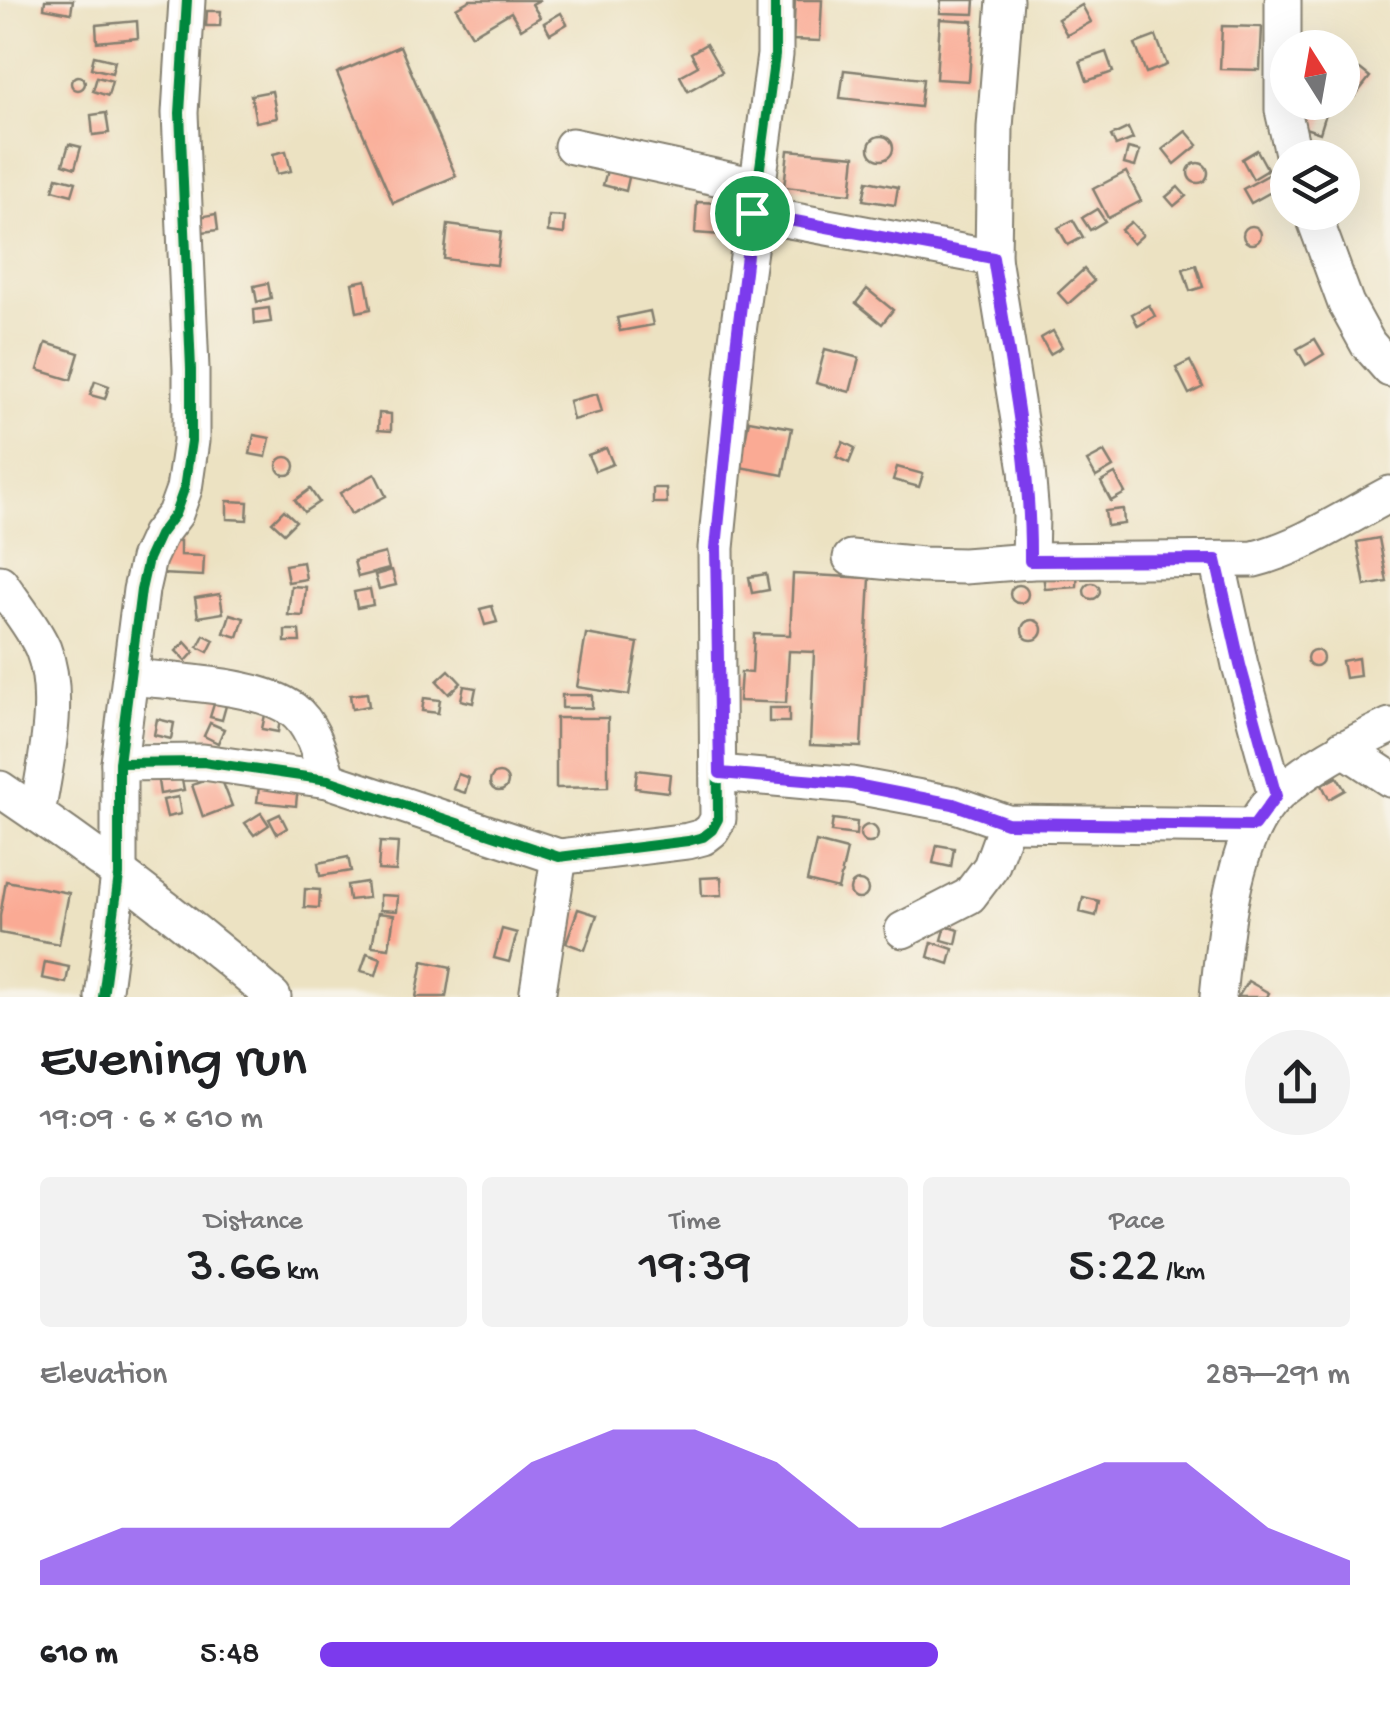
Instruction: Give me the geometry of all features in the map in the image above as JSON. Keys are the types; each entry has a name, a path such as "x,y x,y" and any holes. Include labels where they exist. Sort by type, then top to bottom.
{"street":[{"path":"104,997 119,875 119,763 141,590 158,535 175,514 184,490 190,441 192,369 180,113 187,0"},
{"path":"119,763 203,762 328,780 559,858 703,837 712,830 718,820 720,773 716,548 736,347 775,55 776,0"},
{"path":"1005,0 996,127 993,258 1027,470 1030,561"},
{"path":"1283,0 1283,110 1290,140"},
{"path":"572,146 754,199 993,258"},
{"path":"1319,230 1346,304 1368,344 1390,369"},
{"path":"851,558 964,566 1030,561 1254,558 1276,553 1390,494"},
{"path":"1216,560 1276,796"},
{"path":"0,583 42,647 49,671 48,748 37,814"},
{"path":"130,676 241,690 294,710 313,736 328,780"},
{"path":"1218,997 1233,884 1254,826 1276,796 1342,748 1390,726"},
{"path":"1342,748 1390,780"},
{"path":"720,773 851,784 953,804 1007,823 1254,826"},
{"path":"0,789 216,948 273,997"},
{"path":"903,930 968,896 991,868 1007,823"},
{"path":"537,997 559,858"},
{"path":"216,948 236,997"}],"building":[{"path":"45,0 73,0 71,13 44,8"},
{"path":"470,0 540,0 532,4 540,17 521,29 511,12 472,35 456,8"},
{"path":"795,0 822,0 820,41 793,40"},
{"path":"941,0 975,0 974,14 940,13"},
{"path":"1082,5 1091,22 1067,35 1058,19"},
{"path":"207,11 221,11 220,26 206,26"},
{"path":"561,13 567,24 550,34 544,23"},
{"path":"940,19 973,21 969,81 936,79"},
{"path":"137,21 138,38 97,42 96,25"},
{"path":"1222,26 1262,27 1260,70 1220,69"},
{"path":"1156,36 1167,65 1146,73 1135,44"},
{"path":"706,44 722,72 688,91 680,76 698,66 691,53"},
{"path":"400,46 456,176 393,203 337,73"},
{"path":"1106,52 1113,72 1087,81 1080,61"},
{"path":"94,56 115,61 112,73 91,68"},
{"path":"1360,69 1370,77 1360,90"},
{"path":"844,70 923,79 920,107 840,98"},
{"path":"78,76 85,83 78,90 71,83"},
{"path":"97,77 112,81 108,96 93,91"},
{"path":"272,91 277,118 256,122 251,95"},
{"path":"106,113 109,133 93,135 91,115"},
{"path":"1294,120 1324,120 1320,133 1293,124"},
{"path":"1128,128 1133,139 1116,146 1111,136"},
{"path":"1186,131 1198,145 1175,164 1163,149"},
{"path":"881,136 890,139 890,157 881,160 872,157 869,148 872,139"},
{"path":"69,144 81,147 75,168 63,164"},
{"path":"1128,148 1140,151 1135,167 1124,164"},
{"path":"788,150 855,156 851,194 784,187"},
{"path":"1257,150 1268,170 1253,179 1242,159"},
{"path":"286,151 291,171 277,174 273,154"},
{"path":"1198,163 1208,173 1198,183 1188,173"},
{"path":"608,167 630,173 626,191 603,185"},
{"path":"1126,172 1141,201 1108,218 1093,189"},
{"path":"1270,174 1270,193 1251,203 1243,189"},
{"path":"57,177 76,182 72,195 53,190"},
{"path":"867,181 898,187 895,205 863,200"},
{"path":"1178,187 1186,196 1174,206 1166,197"},
{"path":"697,202 723,203 721,235 695,233"},
{"path":"1097,209 1105,221 1090,230 1082,218"},
{"path":"216,214 218,230 202,232 199,217"},
{"path":"549,216 565,217 564,234 548,232"},
{"path":"1073,220 1083,237 1068,245 1058,228"},
{"path":"1131,222 1143,235 1133,244 1121,230"},
{"path":"448,225 501,232 497,265 444,259"},
{"path":"1252,226 1259,228 1259,242 1252,244 1245,242 1243,235 1245,228"},
{"path":"1196,265 1203,287 1190,291 1183,269"},
{"path":"1084,269 1094,281 1068,304 1058,293"},
{"path":"366,280 371,309 357,312 352,283"},
{"path":"268,283 271,298 257,302 254,286"},
{"path":"867,289 893,310 882,324 856,303"},
{"path":"1149,305 1155,316 1138,326 1132,314"},
{"path":"269,308 271,322 255,324 254,310"},
{"path":"650,311 653,325 620,331 617,318"},
{"path":"1053,331 1062,347 1050,354 1041,338"},
{"path":"1315,339 1324,354 1306,365 1297,349"},
{"path":"46,343 79,353 71,380 38,370"},
{"path":"825,349 859,358 850,392 816,383"},
{"path":"1190,361 1203,387 1189,394 1176,368"},
{"path":"95,381 109,386 105,399 90,395"},
{"path":"597,394 602,412 573,420 569,401"},
{"path":"379,413 391,414 391,431 378,430"},
{"path":"749,420 792,428 783,475 740,467"},
{"path":"254,435 270,438 266,457 250,454"},
{"path":"843,442 855,448 849,463 836,457"},
{"path":"606,448 613,464 595,471 588,455"},
{"path":"1104,452 1113,467 1096,477 1087,461"},
{"path":"286,457 295,466 286,475 277,466"},
{"path":"897,467 923,474 919,487 893,480"},
{"path":"375,474 386,496 351,514 340,493"},
{"path":"1115,474 1125,493 1111,501 1101,482"},
{"path":"653,488 666,488 667,503 653,503"},
{"path":"310,489 319,502 304,512 295,500"},
{"path":"227,501 248,502 247,520 227,519"},
{"path":"1123,509 1124,524 1107,526 1105,511"},
{"path":"284,510 296,521 284,533 272,522"},
{"path":"1379,538 1387,582 1365,586 1357,542"},
{"path":"161,540 180,541 180,555 204,556 203,576 160,574"},
{"path":"385,553 389,569 358,577 354,561"},
{"path":"303,562 306,579 288,582 285,565"},
{"path":"1078,565 1077,587 1045,589 1042,567"},
{"path":"392,570 396,585 379,589 375,575"},
{"path":"766,574 769,590 752,593 749,577"},
{"path":"793,574 870,578 861,747 810,745 814,652 789,651 786,703 739,701 741,672 752,673 754,634 790,635"},
{"path":"1092,583 1100,591 1092,599 1084,591"},
{"path":"1019,585 1026,587 1026,601 1019,603 1012,601 1010,594 1012,587"},
{"path":"291,586 306,587 303,616 288,615"},
{"path":"370,589 373,605 357,608 354,592"},
{"path":"220,594 223,613 198,617 195,598"},
{"path":"492,606 497,622 485,625 480,609"},
{"path":"230,614 244,618 238,637 224,633"},
{"path":"1032,620 1042,630 1032,640 1022,630"},
{"path":"285,630 299,630 300,642 285,642"},
{"path":"586,634 638,643 629,695 577,687"},
{"path":"204,635 214,640 208,652 198,647"},
{"path":"185,642 194,652 186,661 176,651"},
{"path":"1315,650 1323,658 1315,666 1307,658"},
{"path":"1358,658 1360,676 1345,678 1342,661"},
{"path":"449,670 461,683 449,694 437,681"},
{"path":"464,686 476,688 473,703 461,700"},
{"path":"218,691 229,695 222,720 210,717"},
{"path":"367,693 369,706 352,709 350,695"},
{"path":"562,695 592,695 592,708 562,708"},
{"path":"424,698 440,700 438,713 422,711"},
{"path":"769,708 789,708 789,722 769,722"},
{"path":"266,710 281,714 278,732 262,729"},
{"path":"556,718 608,718 608,787 556,788"},
{"path":"157,719 174,723 171,739 154,735"},
{"path":"210,723 224,729 218,743 204,736"},
{"path":"180,770 184,790 160,794 157,774"},
{"path":"637,770 670,774 668,792 635,788"},
{"path":"499,773 508,782 499,791 490,782"},
{"path":"458,774 469,778 465,793 453,789"},
{"path":"220,775 232,806 203,817 192,785"},
{"path":"1337,777 1345,790 1329,799 1322,785"},
{"path":"260,779 298,783 296,806 257,802"},
{"path":"178,797 181,814 167,817 163,800"},
{"path":"261,813 269,825 254,835 245,823"},
{"path":"280,814 287,828 277,834 269,819"},
{"path":"833,819 857,822 856,835 831,832"},
{"path":"869,825 878,834 869,843 860,834"},
{"path":"380,842 398,843 396,871 378,870"},
{"path":"816,842 847,850 838,889 807,881"},
{"path":"937,845 954,848 951,867 933,863"},
{"path":"348,857 351,871 320,876 318,863"},
{"path":"721,877 722,895 702,896 701,878"},
{"path":"6,881 69,893 59,944 0,933"},
{"path":"859,881 868,890 859,899 850,890"},
{"path":"366,882 368,898 349,900 347,885"},
{"path":"305,889 320,890 319,908 304,907"},
{"path":"380,895 398,896 397,911 380,910"},
{"path":"1083,897 1099,901 1096,916 1080,912"},
{"path":"578,909 597,915 585,950 566,943"},
{"path":"378,913 394,915 389,948 372,946"},
{"path":"946,926 959,930 956,944 942,940"},
{"path":"502,929 517,933 509,962 494,958"},
{"path":"932,942 953,949 949,964 928,957"},
{"path":"367,953 381,958 376,975 361,971"},
{"path":"423,961 451,967 446,997 416,997"},
{"path":"45,962 69,967 66,983 42,978"},
{"path":"1248,981 1269,993 1267,997 1238,997"}],"cycle path":[{"path":"103,997 119,875 119,763 141,590 148,559 175,514 184,489 191,441 180,113 187,0"},
{"path":"119,763 203,762 328,780 559,857 688,841 712,830 718,819 716,548 736,347 775,55 775,0"}],"route":[{"path":"752,213 993,258 1027,470 1030,561 1216,560 1276,796 1254,826 1007,823 953,804 851,784 720,773 716,548 752,213"}]}
